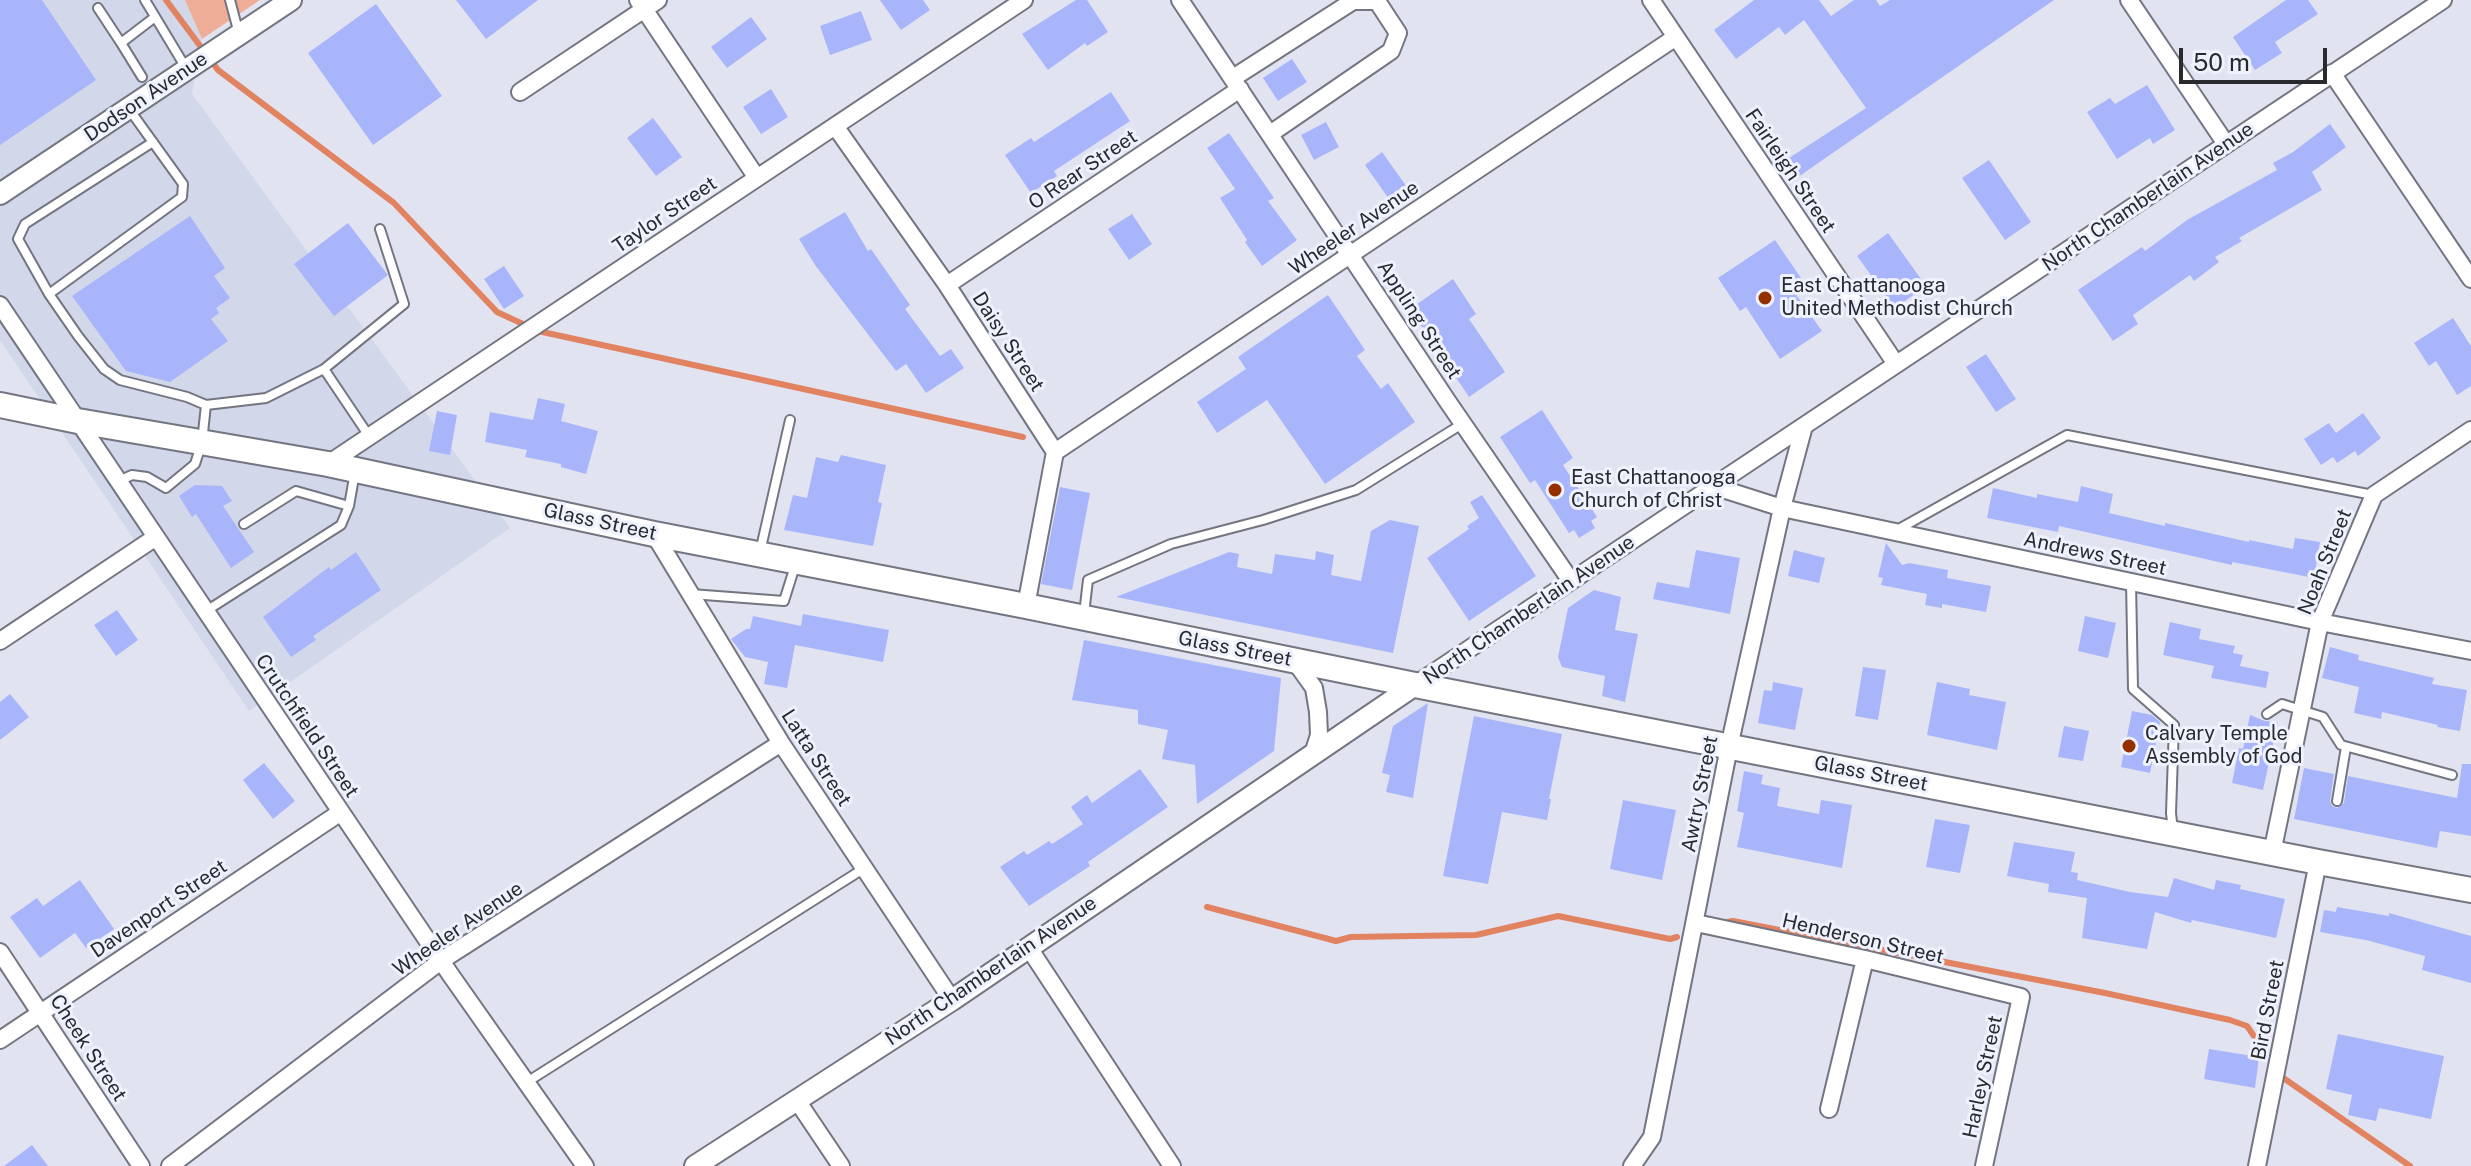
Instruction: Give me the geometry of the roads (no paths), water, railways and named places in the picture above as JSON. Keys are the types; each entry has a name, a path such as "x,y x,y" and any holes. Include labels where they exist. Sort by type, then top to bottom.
{"main road":[{"name":"Glass Street","path":"0,405 328,464 654,534 2471,890"}],"street":[{"name":"Dodson Avenue","path":"0,194 291,0"},
{"name":"Taylor Street","path":"328,464 1024,0"},
{"name":"Appling Street","path":"1180,0 1571,581"},
{"name":"Fairleigh Street","path":"1651,0 1896,364"},
{"path":"2129,0 2226,144"},
{"name":"North Chamberlain Avenue","path":"695,1166 952,1000 1415,685 2443,0"},
{"name":"O Rear Street","path":"947,285 1353,1 1377,1 1398,33 1391,51 1270,134"},
{"path":"520,92 646,3 757,178"},
{"name":"Wheeler Avenue","path":"1055,452 1676,37"},
{"path":"2332,73 2471,279"},
{"name":"Daisy Street","path":"835,126 947,285 1055,452"},
{"name":"Crutchfield Street","path":"0,305 341,812 585,1166"},
{"name":"Awtry Street","path":"1632,1166 1652,1137 1729,747 1782,508 1804,426"},
{"name":"Noah Street","path":"2272,853 2320,622 2374,495 2471,430"},
{"path":"1026,606 1055,452"},
{"name":"Andrews Street","path":"1713,486 1782,508 2471,651"},
{"name":"Latta Street","path":"654,534 781,743 952,1000"},
{"path":"0,641 156,537"},
{"path":"1294,660 1314,688 1319,735 1313,754"},
{"name":"Wheeler Avenue","path":"170,1166 442,960 781,743"},
{"name":"Davenport Street","path":"0,1040 341,812"},
{"name":"Bird Street","path":"2257,1166 2318,862"},
{"name":"Henderson Street","path":"1696,923 1865,959 2021,997"},
{"path":"1029,948 1172,1166"},
{"name":"Cheek Street","path":"0,952 141,1166"},
{"path":"1829,1109 1865,959"},
{"name":"Harley Street","path":"1984,1166 2021,997"},
{"path":"796,1099 841,1166"}],"lane":[{"path":"145,0 192,66"},
{"path":"230,0 240,34"},
{"path":"98,8 142,77"},
{"path":"121,43 155,17"},
{"path":"49,294 182,197 183,184 129,108"},
{"path":"153,142 25,224 18,239 49,294 104,369 120,380 206,405 266,398 324,369 404,304 380,229"},
{"path":"324,369 369,436"},
{"path":"119,481 132,475 147,477 166,488 195,464 202,442 206,405"},
{"path":"759,554 790,420"},
{"path":"1084,618 1088,580 1171,544 1263,520 1356,490 1463,424"},
{"path":"1894,532 2067,435 2374,495"},
{"path":"206,611 341,525 349,506 356,470"},
{"path":"244,524 296,491 349,506"},
{"path":"689,594 784,601 796,561"},
{"path":"2131,582 2133,689 2174,725 2173,833"},
{"path":"2267,714 2282,704 2323,717 2341,745 2452,775"},
{"path":"2337,801 2346,747"},
{"path":"527,1082 863,869"}],"waterway":[{"path":"166,0 218,70 394,203 497,312 538,331 1023,437"},
{"path":"1207,907 1336,941 1351,937 1476,935 1558,916 1670,939 1677,937"},
{"path":"1722,923 1733,921 2230,1020 2247,1026 2265,1052"},
{"path":"2282,1077 2410,1166"}],"place":[{"name":"East Chattanooga United Methodist Church","path":"1765,298"},
{"name":"East Chattanooga Church of Christ","path":"1555,490"},
{"name":"Calvary Temple Assembly of God","path":"2129,746"}]}
